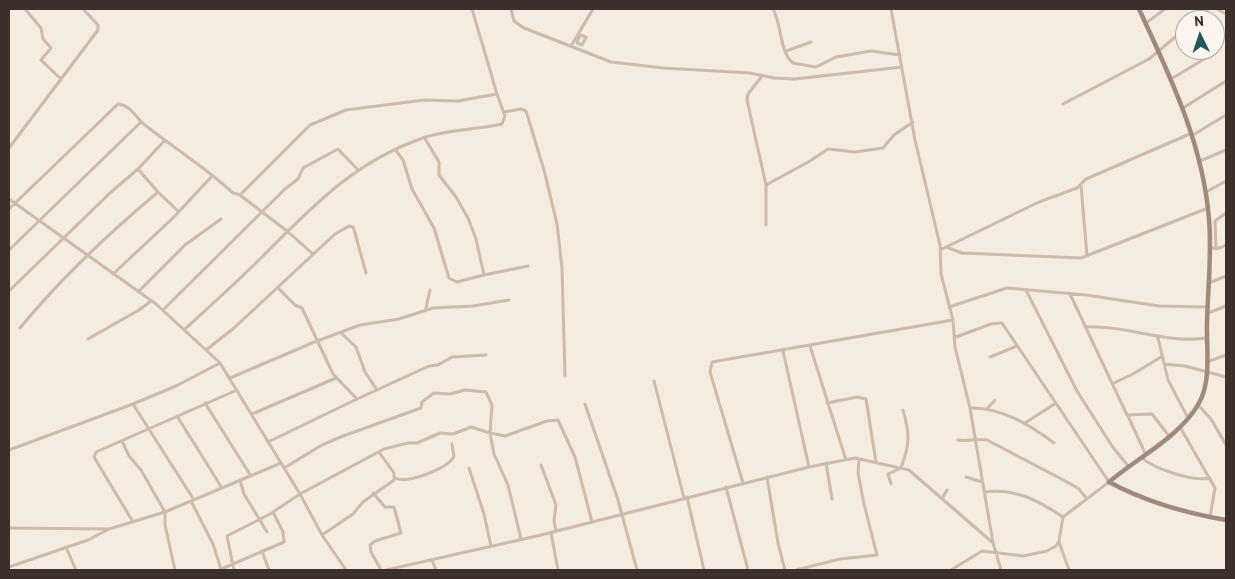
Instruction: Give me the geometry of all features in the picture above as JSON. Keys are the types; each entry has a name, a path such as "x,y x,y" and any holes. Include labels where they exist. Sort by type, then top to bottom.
{"street":[{"path":"24,9 41,28 43,39 51,48 42,60 61,79"},
{"path":"9,148 98,28 84,9"},
{"path":"186,330 317,202 358,170 395,148 424,137 502,124 505,119 504,112 472,9"},
{"path":"511,9 514,21 524,28 612,62 624,64 705,72 750,73 795,79 902,67"},
{"path":"571,46 594,9"},
{"path":"773,9 778,16 786,51 793,63 816,67 836,57 871,51 900,55"},
{"path":"891,9 929,204 938,231 941,274 953,320 956,337 955,347 976,438 993,543 1001,570"},
{"path":"1139,9 1193,134 1206,192 1213,248"},
{"path":"1146,23 1165,9"},
{"path":"1217,9 1226,14"},
{"path":"1062,104 1150,59 1175,38"},
{"path":"786,51 811,42"},
{"path":"1170,80 1203,60"},
{"path":"762,76 748,94 747,100 766,185 766,225"},
{"path":"1182,108 1226,81"},
{"path":"240,195 310,125 334,114 346,110 424,100 458,101 498,94"},
{"path":"9,209 113,107 122,104 130,109 141,122 233,194 240,195 287,231 313,254"},
{"path":"504,112 521,109 526,111 550,192 562,268 565,376"},
{"path":"940,250 1081,185 1086,179 1193,134 1226,115"},
{"path":"9,250 141,122"},
{"path":"766,185 828,149 855,152 883,148 894,135 913,122"},
{"path":"424,137 439,162 439,175 456,197 468,218 476,239 484,275"},
{"path":"9,291 45,254 65,238 110,193 138,169 165,140"},
{"path":"395,148 403,160 412,188 434,228 449,278 457,282 528,266"},
{"path":"163,310 285,189 298,179 302,168 331,152 340,150 358,170"},
{"path":"1200,161 1226,150"},
{"path":"138,169 178,211"},
{"path":"112,274 212,176"},
{"path":"1206,192 1226,181"},
{"path":"1081,185 1087,256"},
{"path":"20,328 86,256 158,192"},
{"path":"9,199 163,310 220,363 300,494 322,535 346,570"},
{"path":"946,247 962,253 1073,259 1087,256 1208,208"},
{"path":"951,570 976,553 989,550 1009,555 1030,555 1047,551 1056,546 1059,541 1063,517 1169,436 1188,419 1198,405 1206,371 1207,314 1215,221 1226,213"},
{"path":"138,292 185,245 221,219"},
{"path":"206,350 278,288 313,254 340,231 351,226 355,233 366,273"},
{"path":"1213,248 1226,245"},
{"path":"1209,283 1226,276"},
{"path":"278,288 295,305 302,308 318,340 326,362 336,378 357,399"},
{"path":"949,307 1000,289 1070,294 1159,306 1208,307"},
{"path":"426,309 430,290"},
{"path":"1026,290 1077,391 1112,446 1128,466"},
{"path":"1070,294 1146,453"},
{"path":"230,378 318,340 360,325 399,319 426,309 509,300"},
{"path":"88,339 139,310 151,301"},
{"path":"1207,314 1226,306"},
{"path":"743,483 725,427 710,364 712,362 953,320"},
{"path":"956,337 1000,323 1018,346 1109,482 1134,496 1226,520"},
{"path":"1085,327 1122,328 1158,338 1181,340 1207,338"},
{"path":"341,332 356,348 365,372 377,390"},
{"path":"1158,338 1168,380 1188,419"},
{"path":"810,346 846,460"},
{"path":"990,357 1018,346"},
{"path":"783,350 809,467"},
{"path":"268,442 429,366 438,365 448,358 486,355"},
{"path":"1206,362 1226,355"},
{"path":"1114,383 1162,357"},
{"path":"9,450 133,404 176,386 220,363"},
{"path":"1164,364 1186,366 1226,377"},
{"path":"252,414 336,378"},
{"path":"654,381 704,570"},
{"path":"134,522 94,456 96,452 237,390"},
{"path":"284,468 329,442 421,408 422,402 434,393 450,394 465,390 487,392 492,405 490,433 494,454 508,485 521,539"},
{"path":"827,403 857,397 866,400 876,462"},
{"path":"987,409 995,400"},
{"path":"205,403 251,476"},
{"path":"1025,424 1056,403"},
{"path":"133,404 193,501 213,544 220,570 280,544 285,539 273,513"},
{"path":"586,404 618,500 620,515 637,570"},
{"path":"1198,405 1211,419 1226,445"},
{"path":"970,408 987,409 1025,424 1054,443"},
{"path":"891,484 888,474 901,468 910,435 903,410"},
{"path":"1127,415 1152,414 1169,436"},
{"path":"177,416 222,488"},
{"path":"234,570 234,564 226,541 227,536 273,513 300,494 379,452 405,443 417,443 440,433 453,434 472,427 505,436 547,421 558,420 575,456 592,522"},
{"path":"1180,427 1210,478 1215,493 1210,517"},
{"path":"958,440 968,441 976,438 987,440 1079,489 1087,499"},
{"path":"122,441 129,456 141,470 164,512 175,570"},
{"path":"395,478 406,480 446,465 454,457 452,444"},
{"path":"379,452 394,473 395,478"},
{"path":"1140,457 1151,465 1169,471 1194,478 1210,478"},
{"path":"796,570 840,558 877,555 858,474 859,459"},
{"path":"386,570 556,531 826,463 859,459 909,470 993,543"},
{"path":"9,567 66,547 109,529 193,501 281,463"},
{"path":"826,463 832,499"},
{"path":"541,465 556,505 554,521 556,531"},
{"path":"468,468 492,546"},
{"path":"966,476 983,483"},
{"path":"767,477 772,516 785,570"},
{"path":"322,535 354,514 356,508 395,478"},
{"path":"240,480 244,494 267,532"},
{"path":"726,487 748,570"},
{"path":"942,498 947,490"},
{"path":"985,492 1002,490 1036,500 1063,517"},
{"path":"374,493 385,507 394,507 401,533 374,540 370,545 371,552 381,570"},
{"path":"9,528 109,529"},
{"path":"551,532 558,570"},
{"path":"1059,541 1069,570"},
{"path":"66,547 76,570"},
{"path":"262,551 269,570"},
{"path":"432,560 436,570"}]}
